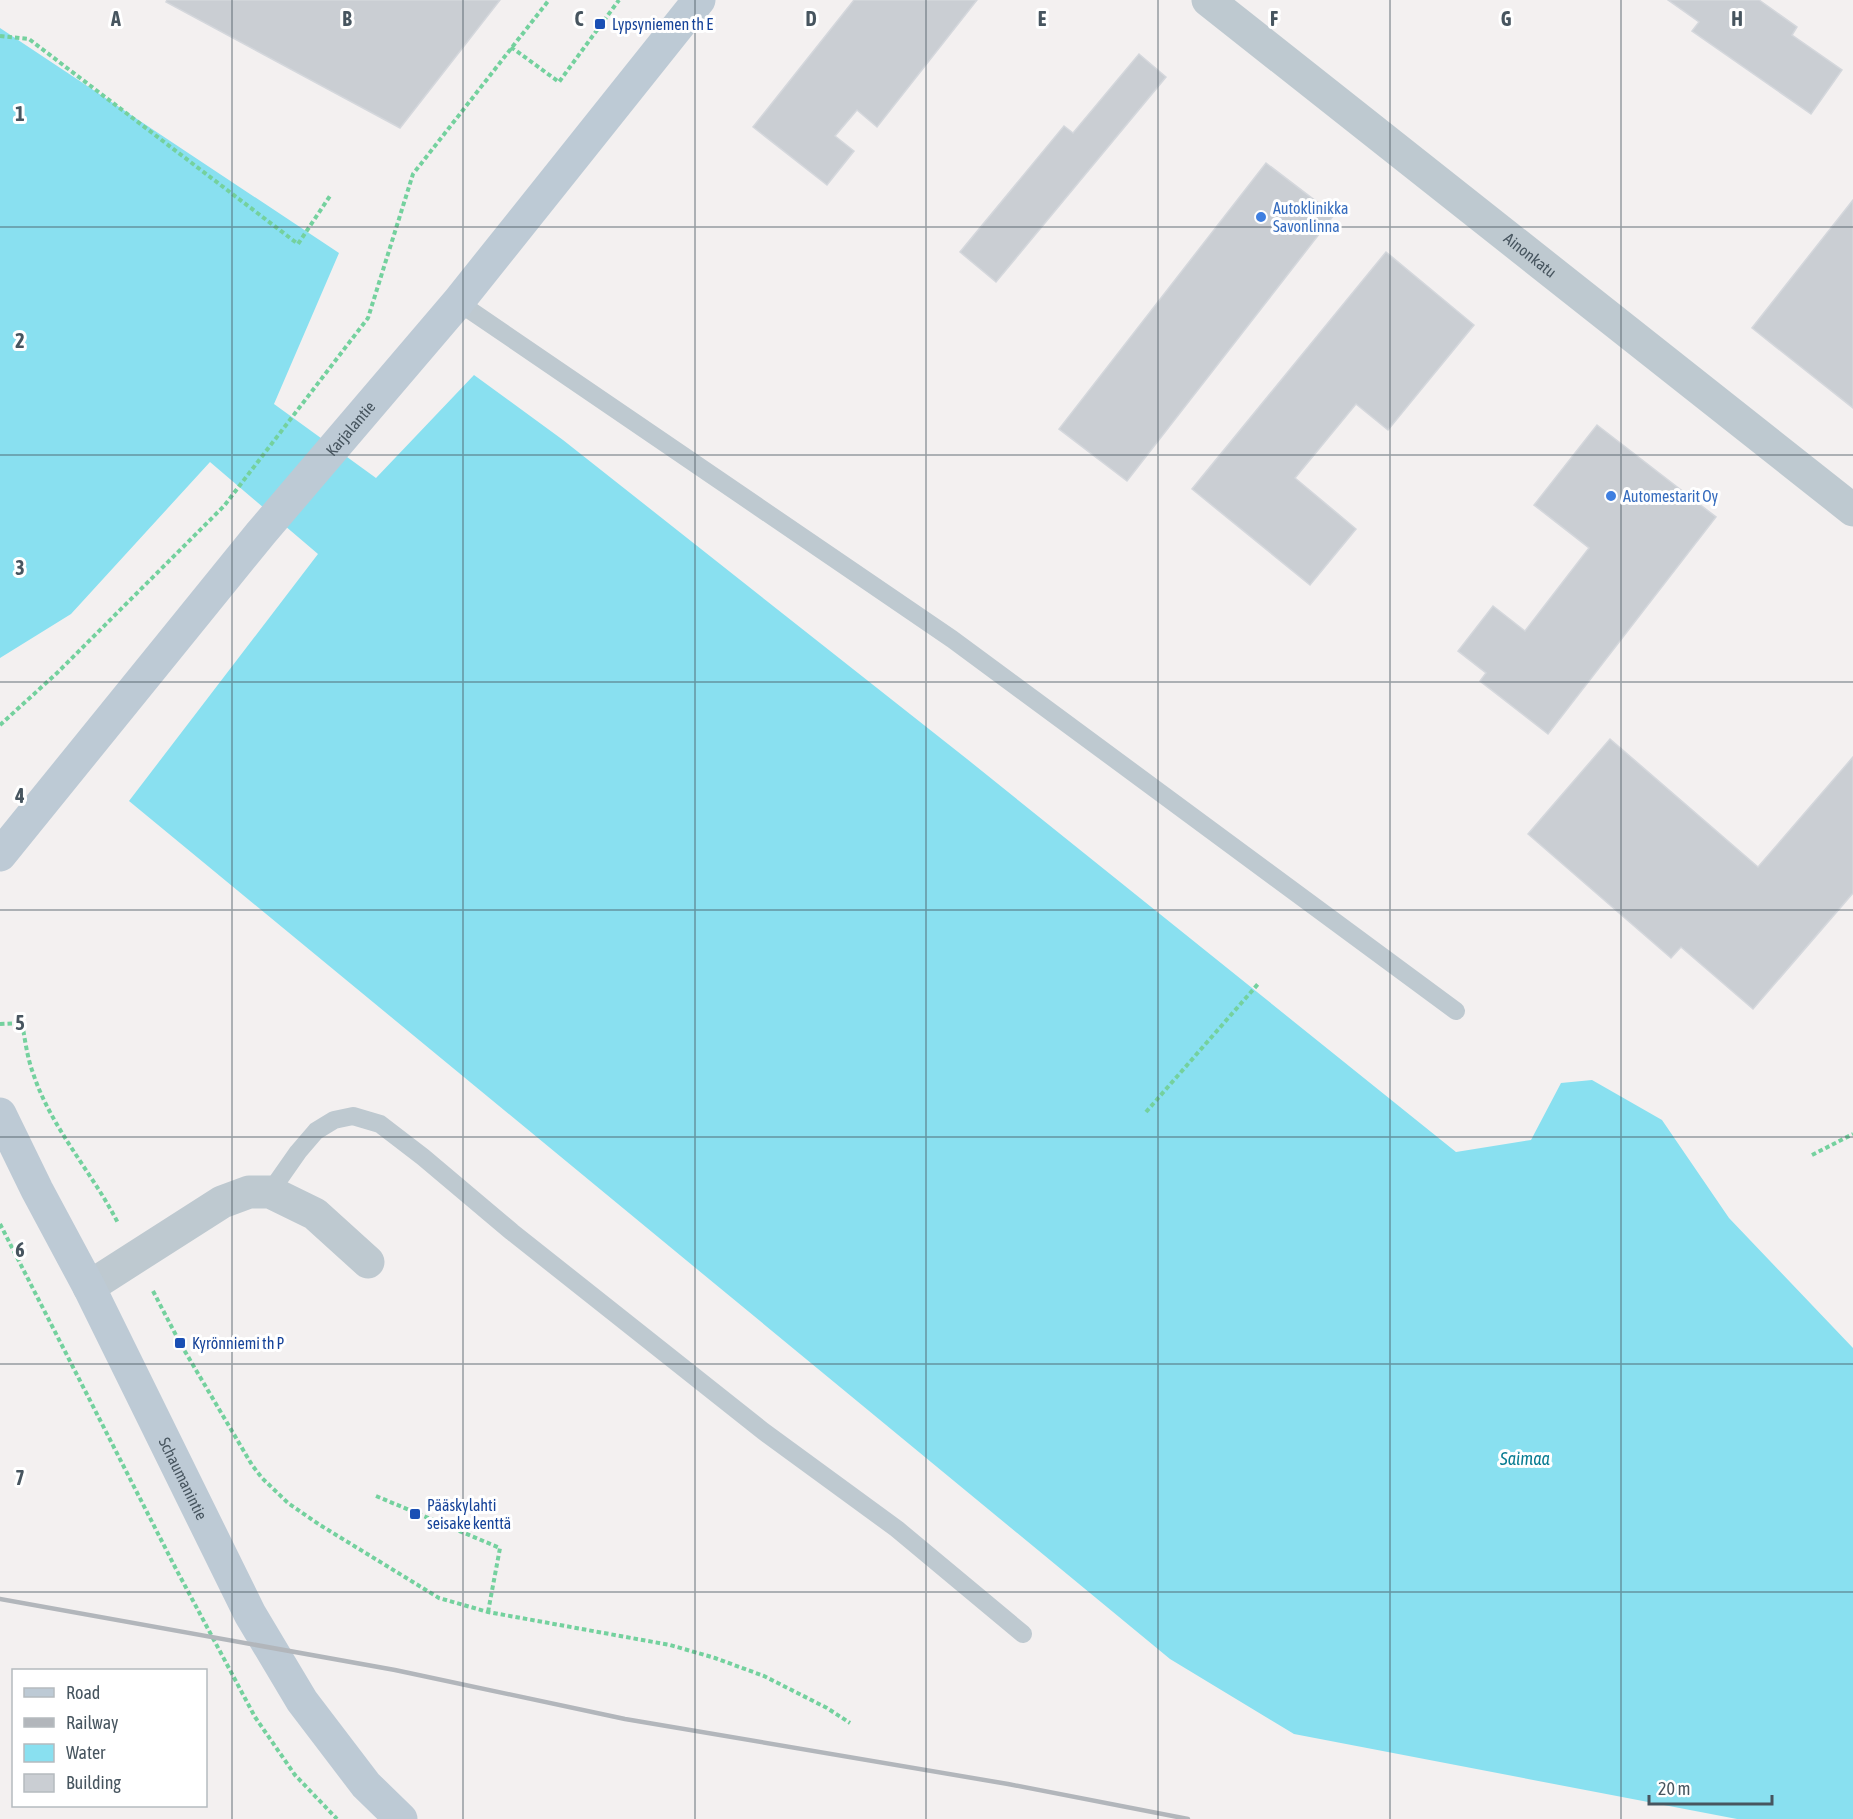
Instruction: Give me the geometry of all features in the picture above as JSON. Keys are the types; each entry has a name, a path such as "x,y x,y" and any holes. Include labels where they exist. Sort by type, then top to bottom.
{"street":[{"name":"Karjalantie","path":"0,855 261,533 458,302 699,0"},
{"name":"Ainonkatu","path":"1208,0 1853,510"},
{"name":"Schaumanintie","path":"0,1114 37,1190 89,1287 250,1614 302,1701 366,1785 402,1819"},
{"path":"89,1287 222,1202 249,1192 270,1192 315,1214 368,1262"}],"lane":[{"path":"458,302 952,639 1456,1011"},
{"path":"270,1192 316,1131 334,1120 352,1116 380,1124 512,1232 764,1431 897,1530 1023,1634"}],"path":[{"path":"0,725 57,673 224,506 368,318 413,174 549,0"},
{"path":"511,47 559,82 619,0"},
{"path":"0,36 29,39 298,244 330,196"},
{"path":"1146,1112 1258,984"},
{"path":"0,1024 22,1023 33,1073 57,1125 104,1195 185,1352 240,1448 262,1478 288,1503 439,1598 488,1612 670,1646 715,1658 764,1676 827,1708 850,1723"},
{"path":"1812,1155 1853,1134"},
{"path":"0,1224 255,1717 295,1775 337,1819"},
{"path":"376,1496 500,1548 488,1612"}],"water":[{"name":"Saimaa","path":"0,28 339,253 274,404 376,478 474,375 563,440 967,759 1456,1152 1531,1140 1561,1083 1592,1080 1662,1120 1729,1218 1853,1348 1853,1819 1737,1819 1294,1734 1170,1659 129,801 318,554 210,462 71,614 0,658"}],"building":[{"path":"167,0 500,0 400,128 166,2"},
{"path":"854,0 977,0 877,127 857,110 835,136 854,151 827,185 753,127"},
{"path":"1668,0 1759,0 1797,27 1792,35 1842,70 1811,114 1692,31 1699,22"},
{"path":"1139,54 1166,77 996,282 960,252 1064,126 1073,133"},
{"path":"1266,163 1334,215 1127,481 1059,429"},
{"path":"1853,200 1853,408 1752,328"},
{"path":"1386,252 1474,325 1388,430 1356,404 1295,478 1356,529 1310,585 1192,489"},
{"path":"1597,425 1716,517 1548,734 1480,681 1486,673 1458,651 1493,606 1525,631 1589,548 1534,505"},
{"path":"1610,739 1758,867 1853,757 1853,893 1753,1009 1681,947 1671,958 1528,834"}],"railway":[{"path":"0,1599 395,1670 625,1719 1008,1784 1188,1819"}],"place":[{"name":"Lypsyniemen th E","path":"600,24"},
{"name":"Autoklinikka Savonlinna","path":"1261,217"},
{"name":"Automestarit Oy","path":"1611,496"},
{"name":"Kyrönniemi th P","path":"180,1343"},
{"name":"Pääskylahti seisake kenttä","path":"415,1514"}]}
